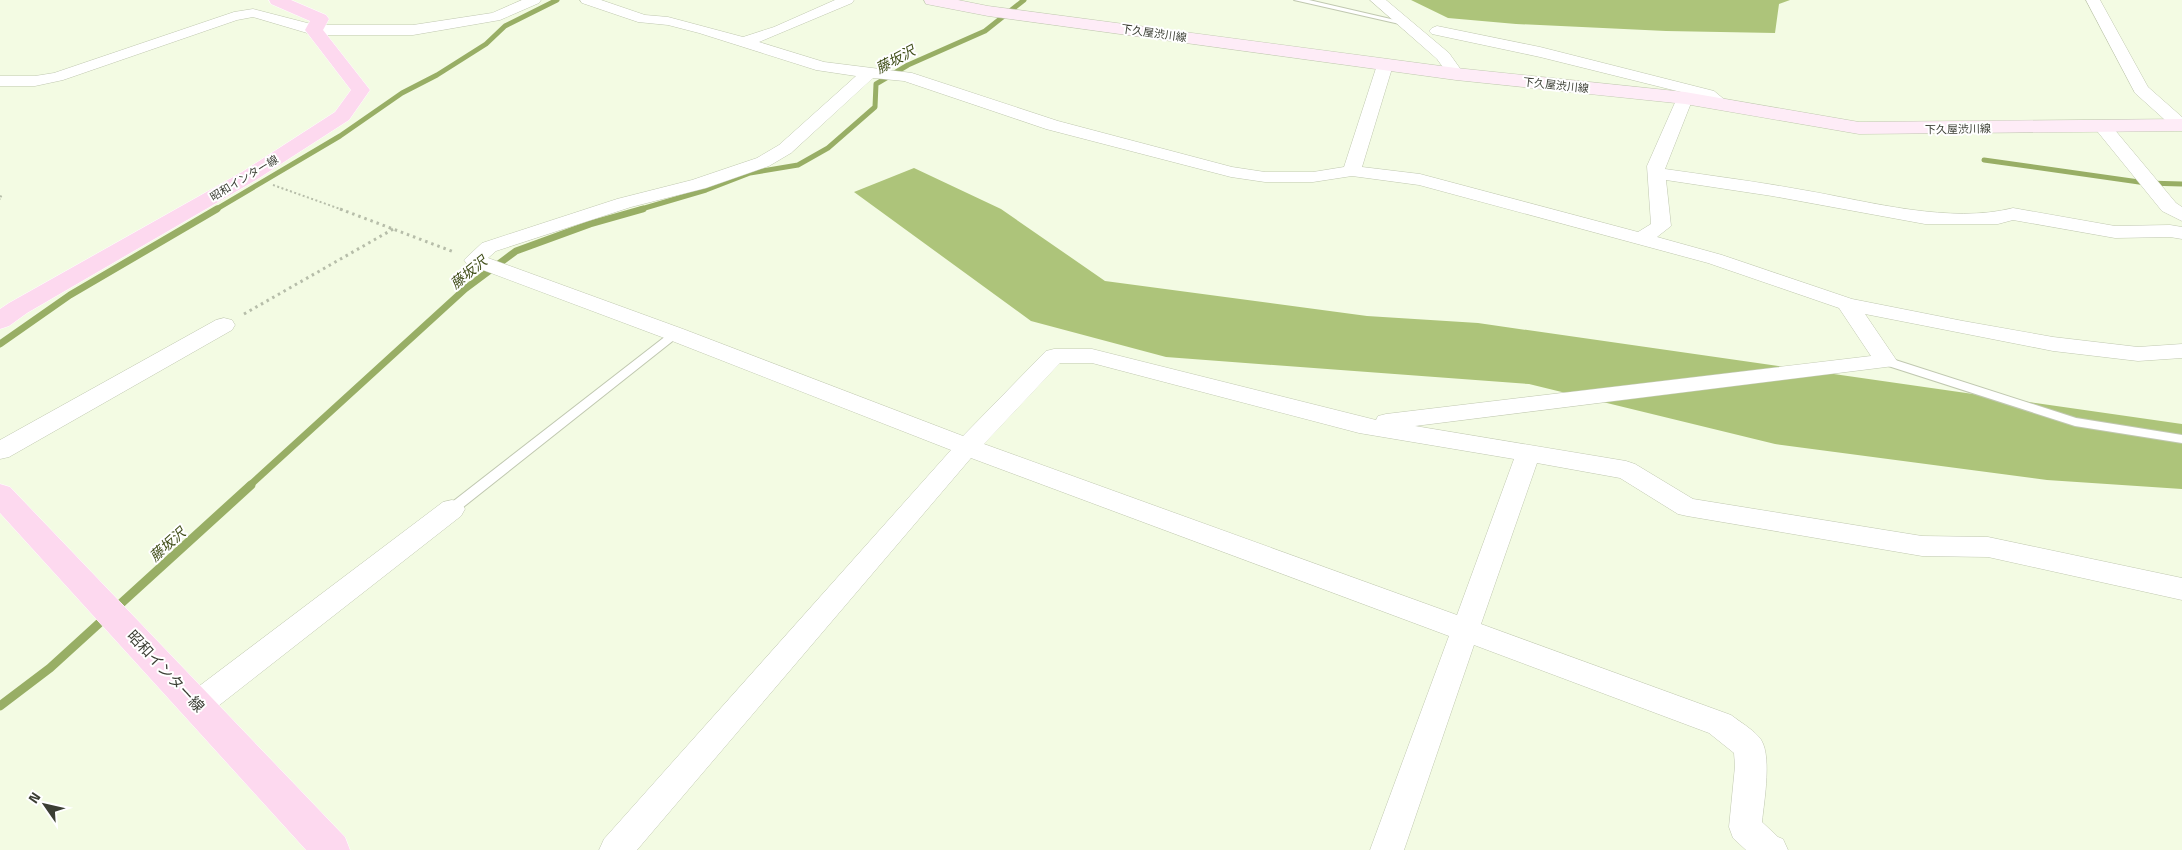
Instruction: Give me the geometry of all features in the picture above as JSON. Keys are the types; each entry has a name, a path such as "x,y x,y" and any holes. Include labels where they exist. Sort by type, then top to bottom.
{"main road":[{"name":"昭和インター線","path":"0,321 18,308 249,176 342,116 361,90 314,30 320,19 277,0"},
{"name":"下久屋渋川線","path":"932,0 988,10 1385,65 1685,98 1866,129 2182,125"},
{"name":"昭和インター線","path":"0,494 331,850"}],"street":[{"path":"0,81 35,81 57,77 234,16 253,13 314,30 413,30 495,17 534,0"},
{"path":"587,0 643,19 668,21 822,66 869,74 906,76 1052,125 1231,172 1275,177 1313,176 1352,171 1420,180 1715,259 1847,304 2053,344 2138,354 2182,351"},
{"path":"745,42 779,30 847,0"},
{"path":"1377,0 1443,56 1456,74"},
{"path":"2093,0 2141,90 2182,125"},
{"path":"1437,31 1540,52 1708,94 1723,105"},
{"path":"1352,171 1385,65"},
{"path":"869,74 785,149 763,162 699,184 624,203 488,248 474,260 675,334 967,447 1720,724 1749,747 1751,766 1744,827 1766,848 1771,850"},
{"path":"1642,240 1662,226 1656,166 1685,98"},
{"path":"2103,127 2169,207 2182,215"},
{"path":"1656,173 1772,190 1925,218 1998,218 2013,214 2115,232 2170,231 2182,233"},
{"path":"1359,425 1886,362 1847,304"},
{"path":"0,450 224,325"},
{"path":"616,850 967,447 1054,356 1092,356 1359,425 1626,470 1687,507 1922,546 1988,547 2182,589"},
{"path":"1387,850 1528,454"},
{"path":"197,705 452,509"}],"lane":[{"path":"1298,0 1404,23"},
{"path":"452,509 675,334"},
{"path":"1886,362 2075,422 2182,439"}],"path":[{"path":"249,176 395,228 474,260"},
{"path":"224,325 395,228"}],"green space":[{"path":"1411,0 1790,0 1779,4 1775,33 1666,31 1516,24 1448,18"},
{"path":"914,168 1001,209 1105,281 1367,316 1478,323 2182,424 2182,489 2047,480 1775,444 1529,384 1166,357 1031,321 854,192"}],"waterway":[{"path":"215,210 340,136 402,93 437,75 486,44 505,26 557,0"},
{"name":"藤坂沢","path":"638,210 706,190 750,173 798,165 828,148 875,107 876,84 908,65 985,31 1024,0"},
{"path":"1984,160 2146,183 2182,184"},
{"path":"0,344 70,295 217,209"},
{"name":"藤坂沢","path":"249,486 465,289 516,251 590,224 643,209"},
{"name":"藤坂沢","path":"0,706 50,668 251,485"}]}
